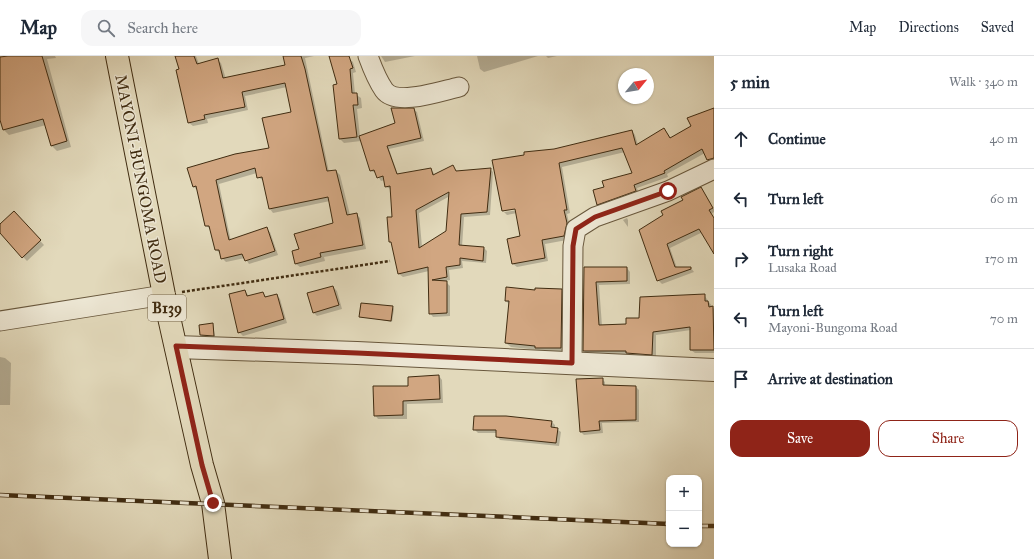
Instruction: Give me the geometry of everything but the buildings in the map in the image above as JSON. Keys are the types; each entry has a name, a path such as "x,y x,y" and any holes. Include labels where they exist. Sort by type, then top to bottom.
{"main road":[{"name":"MAYONI-BUNGOMA ROAD","path":"117,56 164,295 202,465 213,503 220,559"}],"street":[{"path":"368,56 384,91 396,97 406,99 459,87"},
{"path":"572,363 573,246 576,229 595,217 668,191 714,169"},
{"path":"0,321 164,295"},
{"path":"176,346 714,370"}],"path":[{"path":"164,295 390,261"}],"railway":[{"path":"0,495 666,524"},
{"path":"702,526 714,526"}],"route":[{"path":"213,503 202,465 176,346 572,363 573,246 576,229 595,217 668,191"}]}
